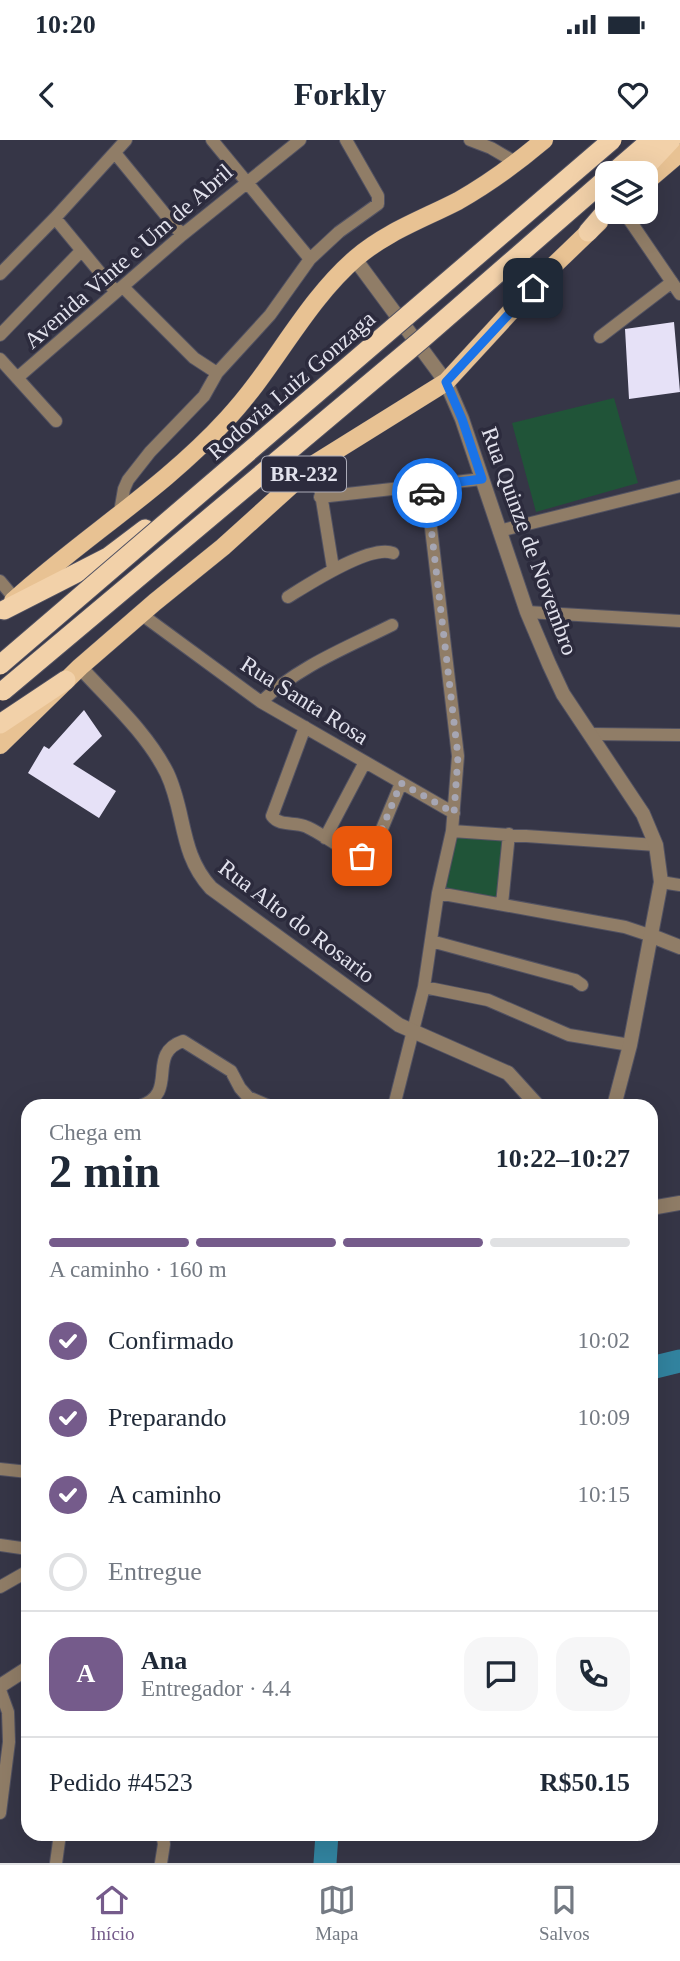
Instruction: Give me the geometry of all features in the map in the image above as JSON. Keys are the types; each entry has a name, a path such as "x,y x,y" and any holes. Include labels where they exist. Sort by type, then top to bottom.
{"highway":[{"name":"Rodovia Luiz Gonzaga","path":"0,665 612,140"},
{"path":"651,161 671,140"},
{"path":"627,161 646,144"},
{"name":"Rodovia Luiz Gonzaga","path":"2,693 421,340 595,188"},
{"path":"588,232 596,224"},
{"path":"6,608 108,557 180,502 235,465"},
{"path":"0,724 73,674"}],"main road":[{"path":"6,608 161,481 227,420 322,296 355,259 378,240 460,200 544,140"},
{"path":"658,172 680,153"},
{"name":"BR-232","path":"0,745 73,674 223,547 316,463 446,382 548,271 588,232"}],"street":[{"path":"0,274 126,140"},
{"path":"212,140 310,259"},
{"name":"Avenida Vinte e Um de Abril","path":"17,378 182,235 300,140"},
{"path":"120,512 128,480 204,396 221,368 270,316 310,259 339,232 378,204 378,196 346,140"},
{"path":"470,140 515,162"},
{"path":"115,153 182,235"},
{"path":"55,218 81,251 194,358 221,368"},
{"path":"632,224 680,294"},
{"path":"0,335 81,251"},
{"name":"Rua Quinze de Novembro","path":"355,259 446,382 462,419 527,612 564,694 643,814 656,845 661,882 630,1045 616,1099"},
{"path":"600,337 672,282"},
{"path":"0,360 56,421"},
{"path":"316,463 333,568"},
{"path":"320,497 482,479"},
{"path":"396,1099 424,987 438,893 453,831 458,756 426,486"},
{"path":"499,531 680,486"},
{"path":"288,597 333,568 382,551 393,552"},
{"path":"0,581 6,608"},
{"path":"527,612 680,621"},
{"name":"Rua Santa Rosa","path":"141,614 261,702 454,813"},
{"path":"261,702 282,682 302,669 392,625"},
{"name":"Rua Alto do Rosario","path":"73,674 159,759 176,796 190,858 205,882 221,897 385,1016 413,1032 498,1067 516,1080 532,1099"},
{"path":"305,727 271,816 278,822 306,825 325,838 367,857 375,846 401,783"},
{"path":"590,734 680,735"},
{"path":"325,838 365,762"},
{"path":"453,831 656,845"},
{"path":"502,904 509,834"},
{"path":"661,882 680,885"},
{"path":"438,893 625,927 680,947"},
{"path":"430,941 562,976 582,985"},
{"path":"424,987 488,1000 569,1035 630,1045"},
{"path":"156,1099 165,1056 183,1041 231,1071 244,1093 256,1099"},
{"path":"658,1207 680,1203"},
{"path":"0,1469 21,1471"},
{"path":"0,1545 21,1548"},
{"path":"0,1587 21,1576"},
{"path":"0,1813 9,1742 8,1712 0,1688 21,1673"},
{"path":"56,1863 59,1841"},
{"path":"162,1863 163,1841"}],"green space":[{"path":"614,398 638,483 536,512 512,423"},
{"path":"454,834 503,837 498,901 442,891"}],"building":[{"path":"674,322 680,392 629,399 625,329"},
{"path":"84,710 102,736 73,764 116,791 99,818 28,773 44,746 49,749"}],"waterway":[{"path":"658,1366 680,1361"},
{"path":"325,1863 327,1841"}],"way so far":[{"path":"362,856 367,857 372,853 401,783 454,813 458,756 427,493"}],"route":[{"path":"427,493 426,486 482,479 462,419 446,382 533,288"}]}
